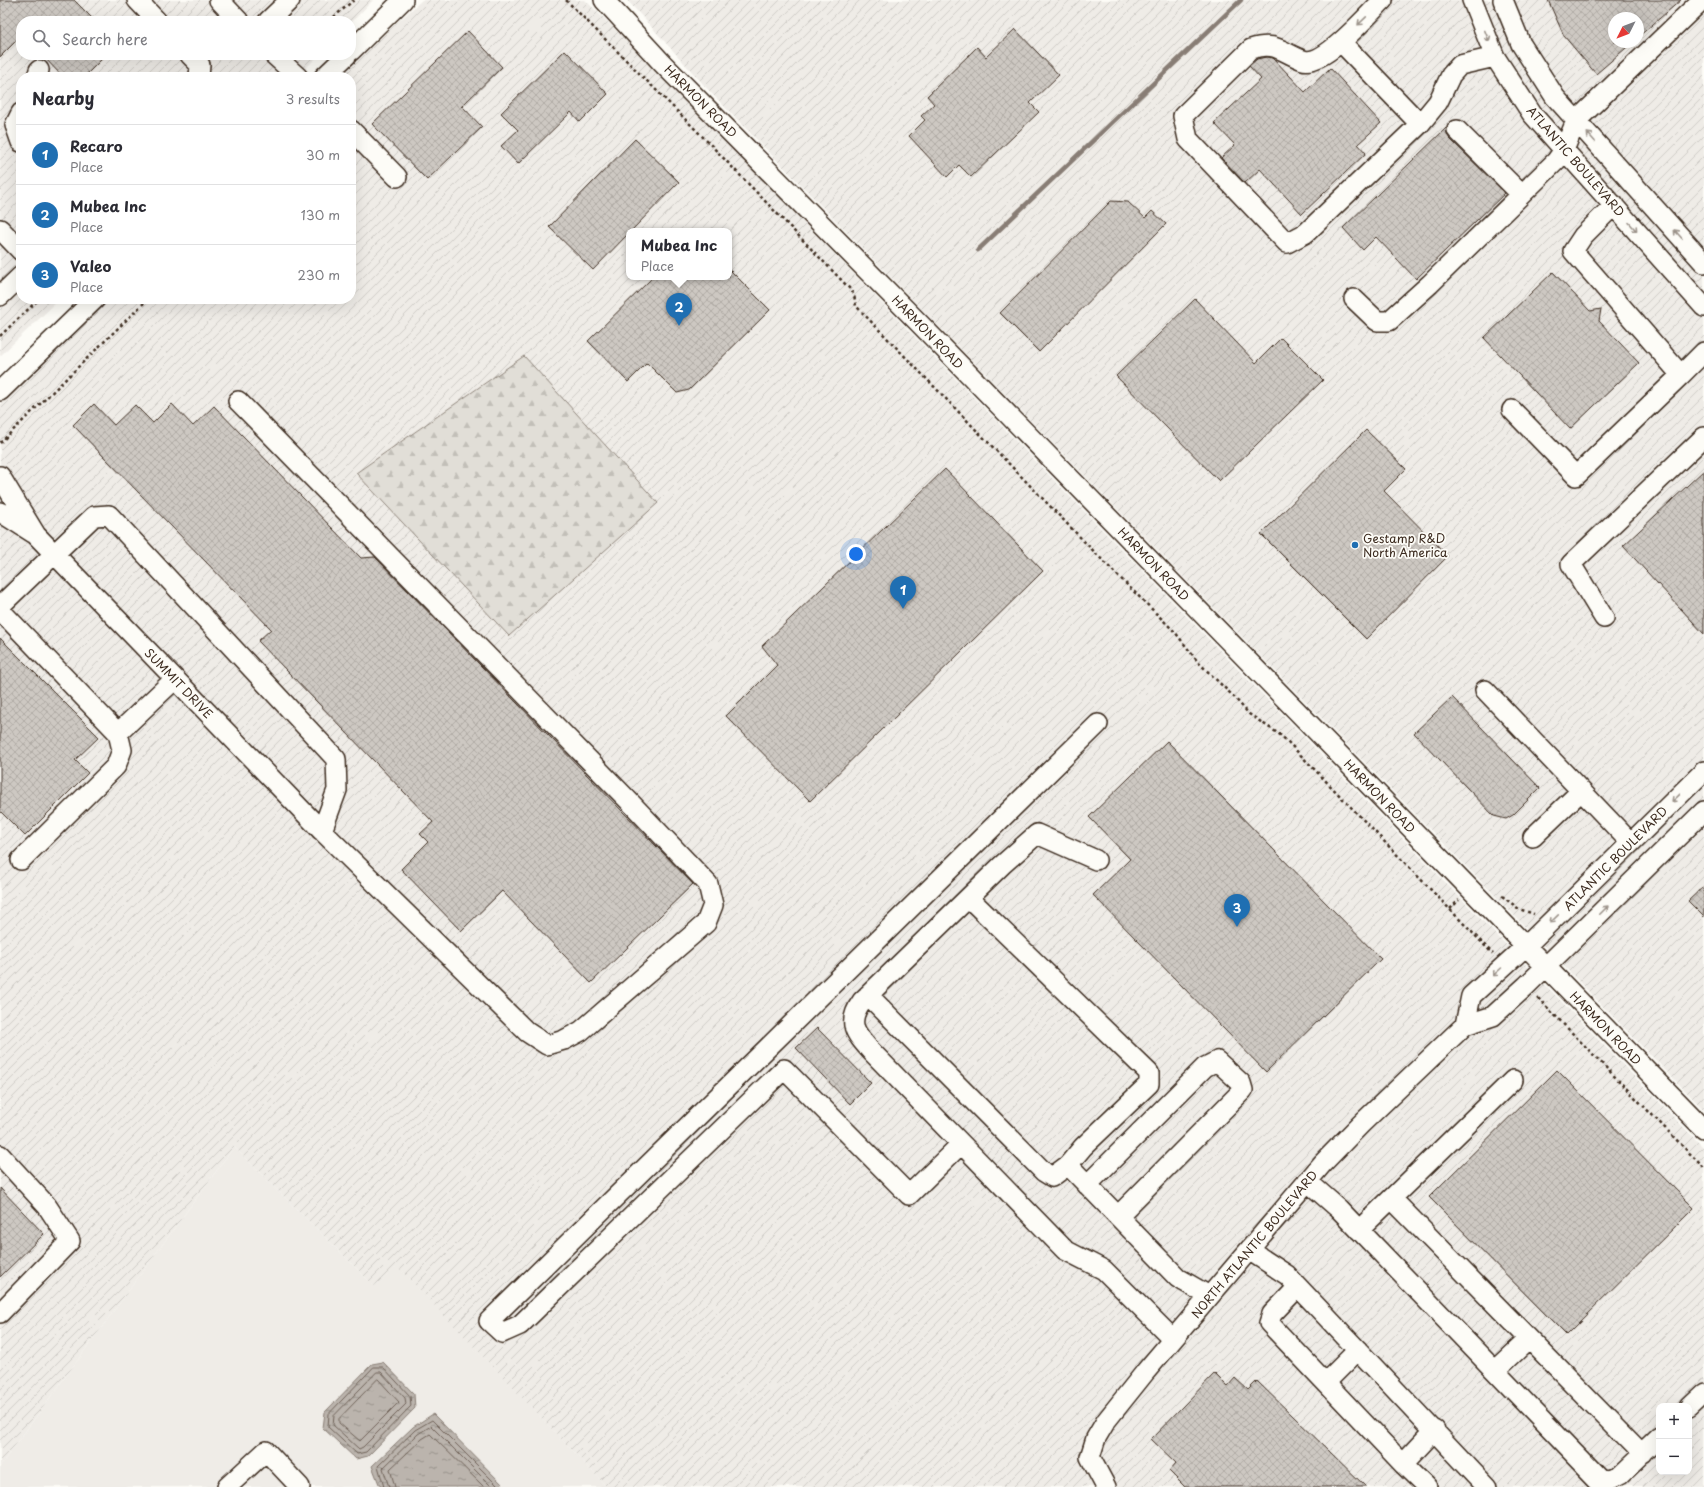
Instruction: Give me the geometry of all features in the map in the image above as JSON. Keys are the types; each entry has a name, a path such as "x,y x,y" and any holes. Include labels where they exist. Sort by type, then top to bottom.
{"street":[{"path":"136,0 152,16"},
{"path":"219,0 234,16"},
{"path":"273,16 290,0"},
{"path":"356,46 403,0"},
{"name":"HARMON ROAD","path":"604,0 663,64 918,322 1704,1129"},
{"path":"1383,0 1341,42 1316,60 1304,61 1282,50 1264,45 1251,49 1183,116 1188,139 1287,243 1306,234 1420,124 1438,102 1451,75 1460,65 1495,57"},
{"name":"ATLANTIC BOULEVARD","path":"1472,0 1495,57 1532,114 1704,307"},
{"path":"1503,0 1521,44 1555,97 1704,263"},
{"path":"1354,299 1377,321 1388,321 1430,284 1556,161 1564,150 1576,121 1702,0"},
{"path":"1341,42 1420,124"},
{"path":"195,60 200,66 199,72"},
{"path":"279,60 293,72"},
{"path":"329,72 342,60"},
{"path":"1457,130 1521,194"},
{"path":"356,135 397,178"},
{"path":"1614,205 1583,236 1573,251 1681,375"},
{"path":"0,229 16,246"},
{"path":"0,296 16,281"},
{"path":"0,391 90,304"},
{"path":"1512,410 1576,476 1704,352"},
{"name":"SUMMIT DRIVE","path":"0,512 36,535 322,831 527,1032 547,1045 564,1040 581,1031 706,923 713,905 708,884 628,800 238,401"},
{"path":"1604,618 1571,564 1704,437"},
{"name":"SUMMIT DRIVE","path":"0,476 36,535"},
{"path":"0,606 94,516 109,515 336,759 337,790 322,831"},
{"path":"0,610 118,733 122,750 116,766 20,860"},
{"path":"118,733 176,679"},
{"path":"1485,690 1631,843"},
{"path":"961,1144 909,1195 784,1069 520,1325 502,1333 489,1321 1098,724"},
{"name":"ATLANTIC BOULEVARD","path":"1526,946 1704,771"},
{"path":"1533,837 1581,791"},
{"path":"1546,967 1704,812"},
{"path":"1659,815 1679,836"},
{"path":"1096,860 1037,834 868,995 855,1010 853,1023 857,1035 1065,1250 1104,1270 1173,1339"},
{"path":"868,995 1044,1172 1052,1177 1068,1166 1083,1147 1149,1084 1149,1073 969,898"},
{"path":"1465,1025 1471,996 1526,946"},
{"name":"NORTH ATLANTIC BOULEVARD","path":"1106,1487 1090,1457 1096,1438 1106,1421 1209,1296 1307,1181 1361,1124 1465,1025 1493,1016 1546,967"},
{"path":"1087,1185 1205,1067 1217,1061 1241,1083 1243,1090 1118,1216"},
{"path":"1359,1230 1513,1080"},
{"path":"0,1155 47,1206 70,1241 0,1313"},
{"path":"1068,1166 1178,1278 1209,1296"},
{"path":"1307,1181 1339,1209 1600,1480 1609,1481 1617,1477 1657,1439"},
{"path":"1392,1199 1642,1454"},
{"path":"1249,1250 1287,1275 1435,1430 1487,1487"},
{"path":"1298,1287 1272,1314 1269,1323 1403,1464 1427,1487"},
{"path":"1495,1371 1529,1339"},
{"path":"1326,1382 1358,1350"},
{"path":"1692,1404 1704,1393"},
{"path":"1403,1464 1435,1430"},
{"path":"227,1487 266,1450 300,1487"}],"path":[{"path":"335,16 354,0"},
{"path":"566,0 706,140 850,290 854,295 856,306 1175,632 1198,662 1249,714 1279,734 1288,742 1505,965"},
{"path":"0,336 34,304"},
{"path":"0,443 143,304"},
{"path":"1501,894 1519,909 1535,915 1540,913"},
{"path":"1526,986 1704,1168"}],"shaded area":[{"path":"0,0 373,0 356,18 356,16 16,16 16,60 314,60 302,72 16,72 16,304 55,304 0,356"},
{"path":"422,0 585,0 624,38 1704,1148 1704,1487 607,1487 398,1267 374,1286 234,1147 0,1466 0,405 104,304 356,304 356,72 343,72"},
{"path":"627,0 1704,0 1704,1110 713,95"},
{"path":"234,1147 374,1286 398,1266 607,1487 0,1487 0,1466"}],"green space":[{"path":"524,356 658,503 509,636 356,473"}],"water":[{"path":"383,1362 414,1394 415,1408 368,1456 356,1459 323,1428 325,1412 372,1364"},
{"path":"433,1414 505,1487 381,1487 372,1466 413,1427"}],"building":[{"path":"0,0 74,0 90,16 16,16 16,41 0,57"},
{"path":"1548,0 1681,0 1644,32 1644,12 1608,12 1608,48 1626,48 1596,74 1564,36"},
{"path":"1015,29 1059,75 1030,103 1039,112 971,177 959,165 947,177 909,136 925,120 921,116 934,104 927,96 977,47 986,57"},
{"path":"468,31 502,67 462,106 482,127 427,180 372,124"},
{"path":"565,50 608,94 580,122 571,112 518,164 501,146 518,130 501,113"},
{"path":"1266,57 1273,58 1305,92 1330,68 1381,123 1358,144 1366,153 1302,214 1260,169 1245,183 1221,158 1235,145 1214,123 1261,79 1249,66 1257,59"},
{"path":"47,60 101,60 89,72 58,72"},
{"path":"1446,128 1449,138 1505,193 1416,279 1376,237 1363,250 1343,228"},
{"path":"635,139 679,182 634,228 626,228 626,236 593,270 549,227"},
{"path":"1111,201 1128,202 1145,218 1152,211 1166,224 1039,352 1000,313"},
{"path":"732,272 770,310 689,390 677,393 647,363 628,382 588,341 650,280 732,280"},
{"path":"1553,272 1590,311 1601,309 1599,321 1639,363 1570,429 1484,338"},
{"path":"1195,299 1256,363 1281,338 1323,380 1219,481 1116,376"},
{"path":"94,404 114,425 135,405 153,423 172,404 193,426 214,406 361,558 375,557 693,884 591,983 502,891 461,931 401,869 428,842 420,834 433,822 258,641 271,629 73,425"},
{"name":"Gestamp R&D North America","path":"1366,430 1406,469 1384,491 1448,556 1366,639 1261,534"},
{"path":"945,469 1043,571 810,801 726,716 777,665 762,646"},
{"path":"1704,470 1704,634 1623,546"},
{"path":"0,638 99,737 75,760 88,773 25,836 0,811"},
{"path":"1452,697 1540,788 1513,815 1506,819 1494,816 1414,733"},
{"path":"1167,741 1381,959 1266,1072 1093,895 1130,859 1089,817"},
{"path":"1704,886 1704,917 1688,901"},
{"path":"817,1028 871,1083 850,1104 796,1048"},
{"path":"1557,1070 1694,1208 1566,1335 1429,1197"},
{"path":"0,1188 44,1234 0,1277"},
{"path":"1215,1373 1228,1386 1235,1378 1248,1390 1257,1381 1366,1487 1185,1487 1169,1471 1176,1463 1151,1439"}],"waterway":[{"path":"978,250 1241,0"}],"place":[{"name":"Mubea Inc","path":"679,326"},
{"name":"Gestamp R&D North America","path":"1355,545"},
{"name":"Recaro","path":"903,609"},
{"name":"Valeo","path":"1237,927"}]}
